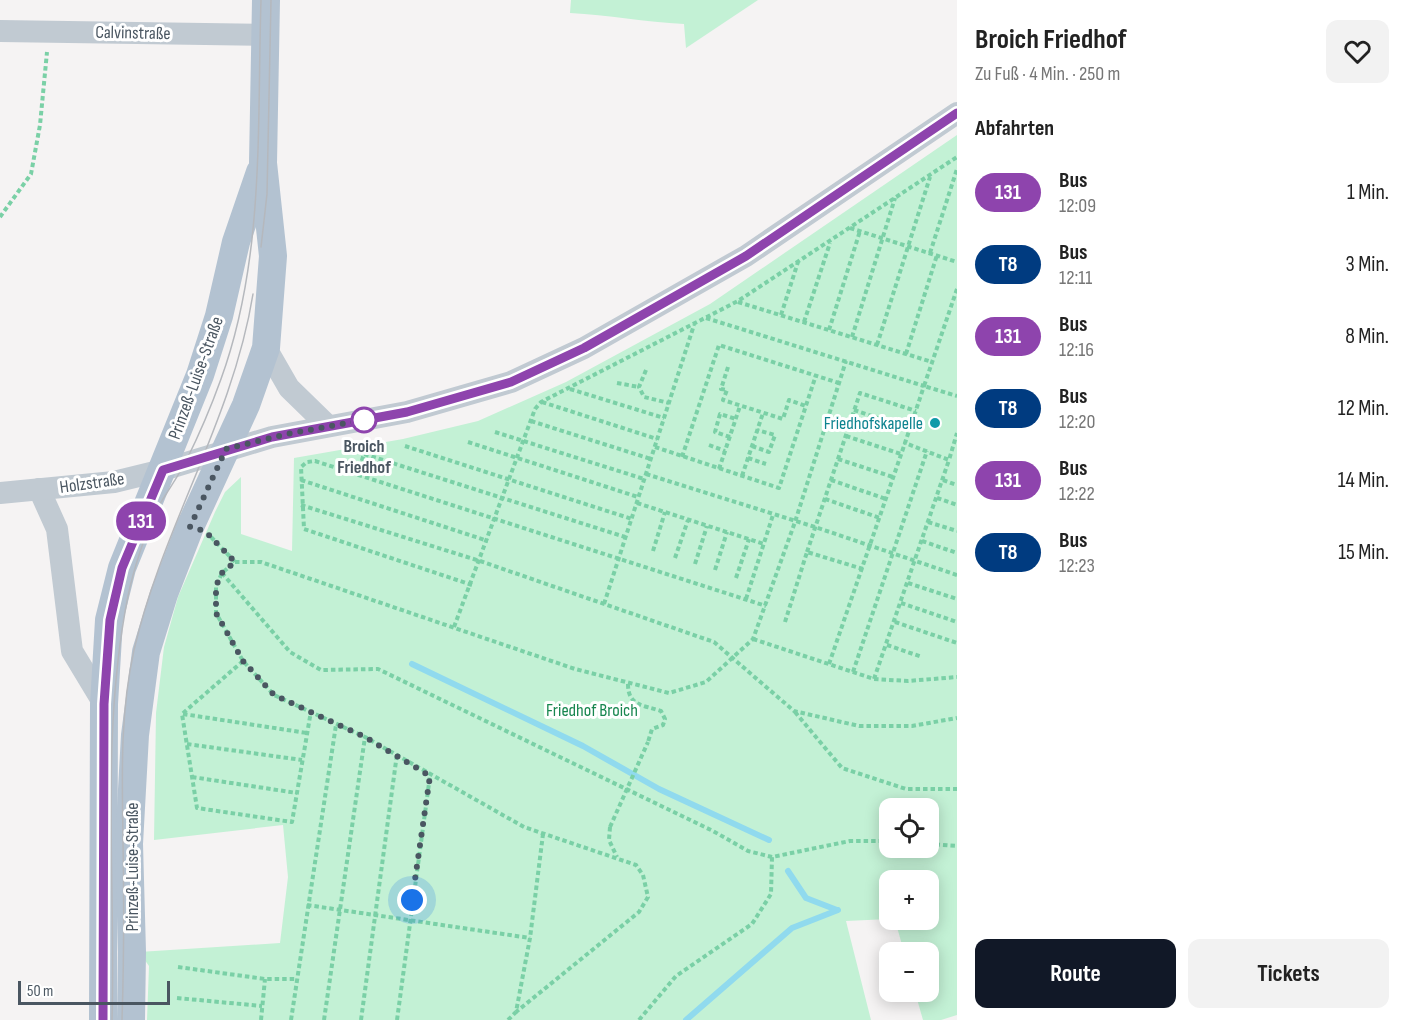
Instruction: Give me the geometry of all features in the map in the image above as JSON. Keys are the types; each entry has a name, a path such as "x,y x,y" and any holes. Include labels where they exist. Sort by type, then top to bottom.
{"main road":[{"name":"Prinzeß-Luise-Straße","path":"131,1020 129,844 135,735 146,652 164,594 190,527 246,405 266,348 273,256 263,163 266,0"},
{"name":"Prinzeß-Luise-Straße","path":"104,1020 104,704 110,620 122,568 163,470 219,316 236,242 263,163"}],"street":[{"name":"Calvinstraße","path":"0,31 265,35"},
{"name":"Holzstraße","path":"0,493 114,482 163,470 226,449 328,426 407,412 504,384 584,348 746,256 957,113"},
{"path":"266,348 289,388 328,426"},
{"name":"Holzstraße","path":"39,489 57,529 72,651 104,704"}],"path":[{"path":"0,217 31,174 47,67 48,32"},
{"path":"454,627 472,585 531,421 541,402 738,301 957,157"},
{"path":"930,253 957,169"},
{"path":"877,345 930,175"},
{"path":"852,337 895,198"},
{"path":"849,228 957,262"},
{"path":"829,330 860,231"},
{"path":"804,322 830,242"},
{"path":"906,354 936,255"},
{"path":"781,315 798,262"},
{"path":"829,664 957,289"},
{"path":"738,301 932,362"},
{"path":"705,318 957,396"},
{"path":"604,604 694,325"},
{"path":"682,456 719,345 839,383"},
{"path":"508,1020 639,912 648,897 643,876 636,865 524,826 430,776 397,754 365,737 274,695 243,661 216,613 216,586 222,573 235,562 261,562 574,669 628,684 669,693 706,681 735,658 753,639 795,522 846,361"},
{"path":"728,367 721,389 727,390 723,400 783,419 789,400 806,406"},
{"path":"646,370 639,387 644,397 669,403"},
{"path":"654,447 778,488 816,375"},
{"path":"617,383 639,387"},
{"path":"570,388 664,418"},
{"path":"786,622 860,393 916,411"},
{"path":"541,402 657,439"},
{"path":"720,469 740,406"},
{"path":"854,410 910,429"},
{"path":"742,476 763,413"},
{"path":"730,437 715,432 720,414 736,419"},
{"path":"531,421 651,459"},
{"path":"752,446 770,452 775,435 758,430"},
{"path":"495,432 773,514 957,575"},
{"path":"874,679 957,433"},
{"path":"846,436 901,454"},
{"path":"468,442 639,497"},
{"path":"905,443 949,460"},
{"path":"709,445 725,451"},
{"path":"405,446 632,519"},
{"path":"853,672 927,451"},
{"path":"357,475 364,454 625,537"},
{"path":"748,458 766,464"},
{"path":"838,459 894,477"},
{"path":"472,585 304,529 301,505 301,467 307,462 315,461 495,521 766,606"},
{"path":"301,480 488,540"},
{"path":"831,480 886,499"},
{"path":"943,480 957,485"},
{"path":"936,498 957,505"},
{"path":"825,499 880,518"},
{"path":"637,503 764,544"},
{"path":"301,505 480,561 714,642 794,711 842,768 906,789 957,789"},
{"path":"653,551 666,512"},
{"path":"746,600 773,514"},
{"path":"675,558 688,520"},
{"path":"928,522 957,531"},
{"path":"695,564 707,526"},
{"path":"190,527 205,531 235,562"},
{"path":"715,570 727,532"},
{"path":"736,578 749,539"},
{"path":"922,541 957,553"},
{"path":"807,552 863,568"},
{"path":"222,573 290,652 321,670 378,669 748,850 772,857 850,841 879,841"},
{"path":"908,583 957,599"},
{"path":"901,603 957,622"},
{"path":"895,622 957,643"},
{"path":"753,639 874,679 908,681 957,677"},
{"path":"887,645 922,657"},
{"path":"182,714 243,661"},
{"path":"618,858 609,840 610,826 652,729 663,725 665,719 661,711 633,702 628,694 628,684"},
{"path":"182,714 197,808 292,822 311,711"},
{"path":"794,711 859,726 912,726 957,718"},
{"path":"182,714 307,734"},
{"path":"291,1020 336,725"},
{"path":"324,1020 338,909 365,737"},
{"path":"187,744 302,760"},
{"path":"362,1020 397,754"},
{"path":"397,1020 430,776"},
{"path":"192,777 297,793"},
{"path":"516,1012 530,938 543,834"},
{"path":"939,845 957,846"},
{"path":"639,1020 676,976 752,924 771,894 772,857"},
{"path":"307,905 530,938"},
{"path":"178,967 265,979 296,979"},
{"path":"261,1020 265,979"},
{"path":"177,998 262,1006"}],"green space":[{"path":"571,0 758,0 686,48 684,24 570,13"},
{"name":"Friedhof Broich","path":"957,135 957,1015 941,1020 923,1020 918,1002 939,1002 939,942 901,942 898,930 939,930 939,870 879,870 879,919 846,921 871,1020 147,1020 149,966 139,952 280,943 288,877 283,825 154,840 156,713 164,647 178,597 225,492 241,477 241,534 292,551 294,458 403,439 478,421 566,382 710,304"}],"waterway":[{"path":"412,664 583,746 659,789 769,840"},
{"path":"788,871 806,898 837,910"},
{"path":"686,1020 792,928 838,910"}],"tram line":[{"path":"112,1020 111,807 114,701 119,648 128,596 144,541 156,511 182,468 200,431 221,379 235,333 245,287 256,192 261,0"},
{"path":"261,247 267,194 271,0"},
{"path":"122,1020 124,930 122,768 129,674 146,605 230,385 253,294"}],"bus line":[{"name":"131","path":"103,1020 104,704 110,620 122,568 163,470 226,449 272,437 407,412 511,382 584,348 746,256 957,113"}],"place":[{"name":"Broich Friedhof","path":"364,420"},
{"name":"Friedhofskapelle","path":"935,423"}],"route":[{"path":"364,420 272,437 226,449 190,527 205,531 235,562 222,573 216,586 216,613 243,661 274,695 365,737 397,754 430,776 412,900"}]}
